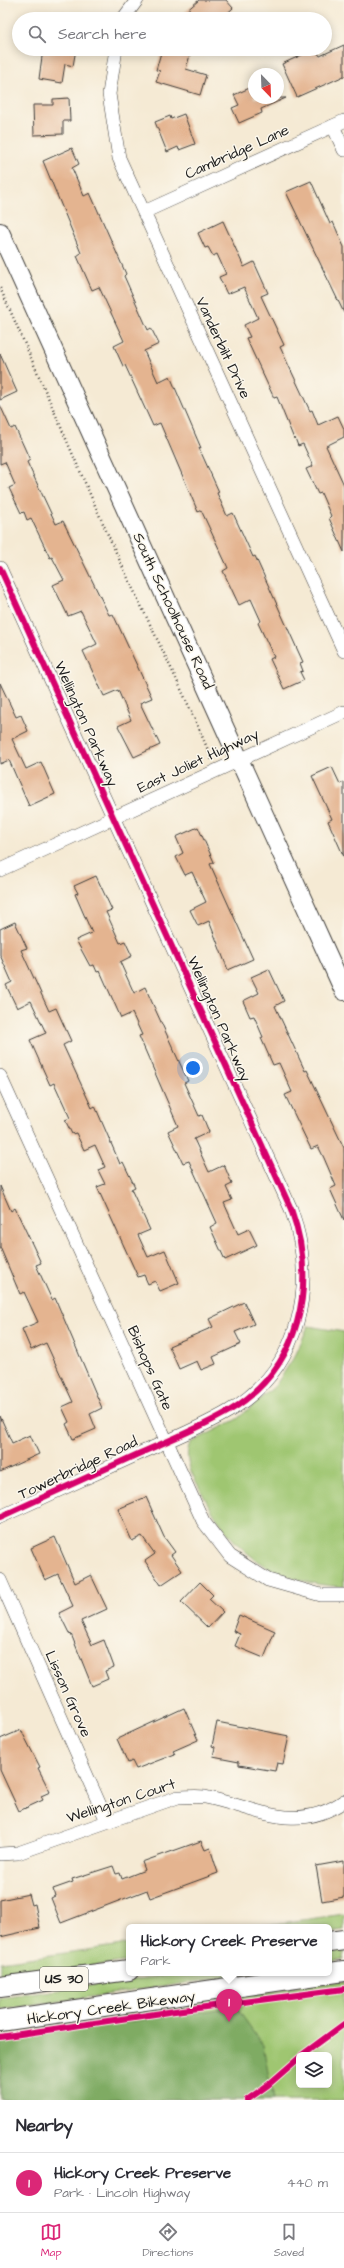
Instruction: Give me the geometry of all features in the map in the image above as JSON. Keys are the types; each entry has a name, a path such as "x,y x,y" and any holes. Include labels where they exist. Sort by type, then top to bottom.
{"main road":[{"path":"332,1942 344,1940"},
{"name":"US 30","path":"0,1987 126,1970"},
{"name":"US 30","path":"332,1973 344,1971"},
{"name":"US 30","path":"0,2021 310,1976"}],"street":[{"path":"128,12 137,0"},
{"name":"Vanderbilt Drive","path":"115,56 109,94 119,158 344,651"},
{"path":"338,124 344,150"},
{"name":"Cambridge Lane","path":"144,212 338,124"},
{"name":"South Schoolhouse Road","path":"0,232 344,991"},
{"name":"Wellington Parkway","path":"0,568 291,1209 302,1247 304,1292 291,1340 266,1378 247,1398 230,1411 166,1442"},
{"name":"East Joliet Highway","path":"0,870 344,712"},
{"name":"Bishops Gate","path":"0,1076 203,1521 230,1556 268,1580 322,1595 344,1595"},
{"name":"Towerbridge Road","path":"0,1517 166,1442"},
{"name":"Lisson Grove","path":"0,1580 107,1821"},
{"name":"Wellington Court","path":"0,1854 18,1853 178,1797 204,1797 279,1816 309,1818 344,1801"}],"path":[{"path":"0,288 114,549 174,673 216,770"}],"green space":[{"path":"308,1326 344,1332 344,1587 318,1584 295,1579 275,1571 240,1547 225,1530 212,1511 194,1478 189,1466 187,1455 190,1443 237,1419 275,1386 296,1354"},
{"path":"344,1914 344,1930 332,1932 332,1924 275,1924"},
{"path":"126,1944 126,1961 0,1979 0,1962"},
{"path":"344,1950 344,1960 332,1962 332,1952"},
{"path":"160,1976 235,1976 0,2010 0,1998"},
{"path":"344,1980 344,1986 327,1986 253,1996 344,1991 344,2100 0,2100 0,2046 199,2004 0,2033 0,2030"},
{"path":"236,2007 263,2045 273,2100 0,2100 0,2039"}],"building":[{"path":"199,0 226,0 233,8 229,12 185,12"},
{"path":"344,45 344,76 297,97 282,64 300,56 332,56 332,50"},
{"path":"42,56 75,56 73,66 65,64 62,83 39,79"},
{"path":"160,56 190,56 186,69 206,75 200,95 156,82 160,71 156,70"},
{"path":"248,89 248,104 272,104 261,109 262,113 239,123 232,108 239,105 234,95"},
{"path":"69,98 70,121 63,121 63,134 34,135 33,105 53,105 53,99"},
{"path":"184,114 195,144 179,150 178,147 167,152 155,122 170,116 171,119"},
{"path":"72,148 79,164 72,168 84,196 90,193 126,274 124,276 148,330 151,328 159,344 144,351 158,382 170,376 201,448 199,448 219,492 217,493 227,516 233,513 253,557 255,556 303,662 300,663 303,671 300,672 304,680 284,689 270,659 274,657 258,623 261,621 251,599 239,605 223,571 228,568 201,510 198,512 160,423 153,426 125,365 123,366 114,346 124,341 99,287 92,290 77,256 81,253 43,161"},
{"path":"311,181 330,224 333,222 344,247 344,313 286,192"},
{"path":"223,221 244,267 254,262 268,293 261,296 284,345 280,347 318,425 338,416 344,429 344,437 326,446 344,485 344,552 329,518 331,516 321,493 318,494 306,469 313,466 303,444 298,446 295,438 294,439 277,397 274,398 246,338 250,337 244,325 258,318 244,287 227,294 219,277 226,274 217,254 213,256 208,247 205,248 198,233"},
{"path":"0,354 17,392 0,400"},
{"path":"0,405 11,429 15,427 30,460 27,462 56,524 63,521 109,615 113,614 152,698 140,703 160,745 134,757 118,726 131,720 118,690 104,696 83,651 97,644 81,611 68,616 53,585 64,580 52,557 50,558 31,518 27,520 24,512 21,513 9,488 15,485 5,462 0,464"},
{"path":"0,683 16,717 21,715 28,731 12,739 26,769 41,762 55,794 29,806 9,760 0,764"},
{"path":"332,767 340,784 344,782 344,857 328,821 332,819 312,776"},
{"path":"198,827 214,862 210,864 253,959 228,970 209,921 198,926 190,910 206,902 192,872 185,875 176,857 183,853 176,837"},
{"path":"96,876 112,910 106,912 120,943 125,941 132,956 120,962 134,993 145,987 188,1081 184,1083 199,1116 202,1115 209,1132 194,1139 209,1172 224,1165 232,1184 226,1187 232,1200 224,1203 238,1234 249,1229 257,1245 225,1260 210,1227 217,1223 189,1161 183,1163 168,1131 178,1126 139,1036 142,1035 132,1013 121,1018 100,971 97,972 94,965 90,966 76,940 92,933 75,894 78,893 74,886"},
{"path":"15,922 27,948 21,950 49,1011 56,1008 71,1041 63,1045 92,1108 95,1106 120,1164 123,1162 135,1187 131,1189 150,1230 138,1235 148,1257 165,1250 179,1283 160,1291 155,1281 148,1284 144,1275 138,1277 97,1187 105,1184 98,1170 105,1167 95,1145 84,1150 76,1133 72,1134 65,1120 70,1118 54,1083 50,1085 30,1040 46,1033 31,1001 17,1008 6,985 12,982 0,955 0,929"},
{"path":"269,969 284,1001 275,1006 305,1071 307,1070 344,1148 344,1220 330,1189 336,1186 324,1158 318,1146 311,1149 285,1095 292,1092 279,1063 273,1065 261,1038 263,1037 254,1016 250,1017 243,1001 259,993 251,977"},
{"path":"0,1186 11,1211 15,1208 41,1263 36,1265 52,1300 55,1298 102,1408 90,1414 96,1429 73,1439 66,1424 69,1422 62,1407 73,1402 46,1343 31,1350 22,1329 38,1322 24,1292 20,1294 0,1247"},
{"path":"244,1302 254,1324 235,1332 241,1344 213,1357 216,1364 201,1370 197,1361 179,1369 169,1346 213,1327 209,1319"},
{"path":"0,1416 12,1443 30,1435 39,1454 0,1472"},
{"path":"146,1497 164,1537 175,1552 171,1555 182,1571 161,1585 145,1561 155,1554 142,1536 132,1541 118,1509"},
{"path":"55,1537 75,1583 91,1575 107,1609 81,1621 92,1645 104,1640 114,1667 105,1671 108,1679 92,1686 71,1634 70,1635 59,1613 73,1606 58,1574 45,1580 31,1548"},
{"path":"200,1582 213,1595 209,1599 223,1612 208,1628 181,1602"},
{"path":"239,1615 275,1631 264,1658 235,1646 240,1634 233,1631"},
{"path":"184,1708 198,1740 173,1751 175,1754 136,1769 132,1761 128,1763 117,1739"},
{"path":"217,1722 289,1736 283,1764 277,1763 275,1771 239,1765 239,1762 213,1757 215,1747 212,1746"},
{"path":"21,1730 40,1767 38,1768 50,1792 41,1796 43,1800 19,1811 0,1770 0,1739"},
{"path":"201,1841 205,1850 210,1848 218,1873 150,1898 147,1890 61,1923 51,1898 55,1896 53,1889 73,1882 72,1879 113,1866 116,1874 120,1873 122,1879 145,1870 142,1862"},
{"path":"344,1861 344,1897 322,1901 316,1866"},
{"path":"29,1894 32,1905 35,1904 40,1928 0,1937 0,1900"}],"cycle path":[{"path":"0,568 291,1209 299,1237 303,1266 302,1295 297,1322 287,1348 273,1372 253,1393 229,1411 195,1429 0,1517"},
{"name":"Hickory Creek Bikeway","path":"0,2037 175,2011 344,1989"},
{"path":"306,2052 344,2024"},
{"path":"247,2100 268,2085 296,2061"}],"place":[{"name":"Hickory Creek Preserve","path":"229,2022"}]}
